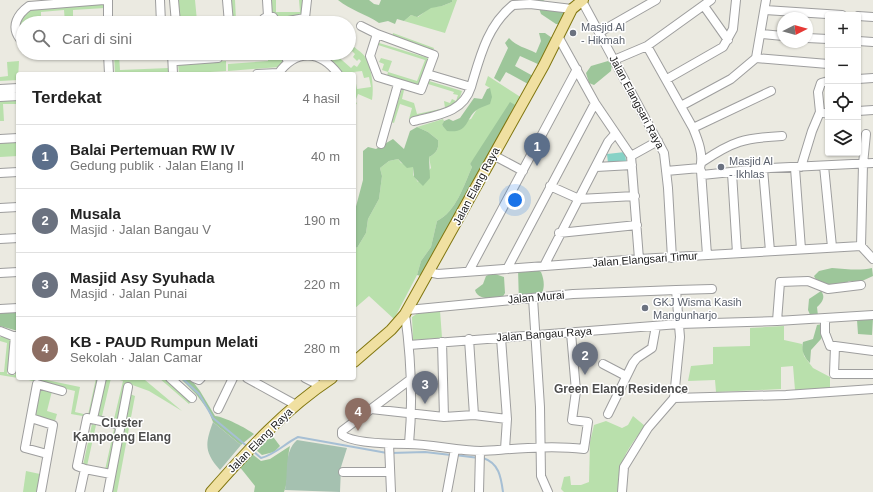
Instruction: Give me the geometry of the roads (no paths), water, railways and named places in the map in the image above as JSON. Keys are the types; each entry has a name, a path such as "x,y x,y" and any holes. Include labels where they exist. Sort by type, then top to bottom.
{"main road":[{"name":"Jalan Elang Raya","path":"356,360 385,335 407,312 559,38 572,9 583,0"},
{"name":"Jalan Elang Raya","path":"211,492 244,453 296,405 329,380"}],"street":[{"path":"18,16 29,6 104,0"},
{"path":"108,0 108,16"},
{"path":"160,0 161,16"},
{"path":"170,0 170,16"},
{"path":"174,0 175,16"},
{"path":"227,0 228,16"},
{"path":"267,0 268,16"},
{"path":"305,16 307,0"},
{"name":"Jalan Elangsari Raya","path":"583,0 664,153 672,258"},
{"path":"600,32 656,0"},
{"path":"614,60 647,46 711,0"},
{"path":"667,79 723,47 733,29 736,0"},
{"path":"681,106 731,79 756,58 766,0"},
{"path":"414,121 452,111 468,96 485,41 511,2 529,2 572,9"},
{"path":"704,6 728,40"},
{"path":"764,10 825,14"},
{"path":"861,16 873,17"},
{"path":"361,26 377,34 434,55 421,90 378,77 370,56 377,34"},
{"path":"761,34 777,35"},
{"path":"559,38 595,103 631,156 639,259"},
{"path":"813,38 825,39"},
{"path":"861,41 873,42"},
{"path":"647,46 667,79 698,140 707,255"},
{"path":"756,58 825,64"},
{"path":"108,60 109,72"},
{"path":"172,60 173,72"},
{"path":"176,60 177,72"},
{"path":"280,72 292,60"},
{"path":"325,60 336,72"},
{"path":"469,272 577,70"},
{"path":"427,74 471,87"},
{"path":"861,79 873,78"},
{"path":"801,249 798,168 812,131 824,113 819,87 821,83 825,82"},
{"path":"381,144 398,84"},
{"path":"0,89 16,88"},
{"path":"693,128 771,91"},
{"path":"0,97 16,96"},
{"path":"507,269 595,103"},
{"path":"861,111 873,110"},
{"path":"544,266 559,233 579,199 608,142 615,134"},
{"path":"866,134 863,164 861,246 873,259"},
{"path":"701,168 737,142 748,138 782,136"},
{"path":"0,139 16,138"},
{"path":"631,156 658,141"},
{"path":"493,155 523,171"},
{"path":"666,172 701,168 732,173 763,169 873,163"},
{"path":"596,167 632,165"},
{"path":"824,166 832,247"},
{"path":"763,169 770,251"},
{"path":"0,173 16,172"},
{"path":"732,173 737,253"},
{"path":"550,186 579,199 635,196"},
{"path":"0,208 16,207"},
{"path":"559,233 637,225"},
{"path":"0,240 16,238"},
{"name":"Jalan Elangsari Timur","path":"430,272 438,274 639,259 861,246"},
{"path":"0,272 16,272"},
{"path":"777,321 781,282 808,281 828,289 861,285"},
{"name":"Jalan Murai","path":"407,312 573,294 663,290 712,290"},
{"path":"622,492 624,467 648,428 674,398 680,337 676,290"},
{"path":"532,298 540,407 540,476 548,492"},
{"path":"0,309 16,311"},
{"path":"407,312 412,413 409,444"},
{"name":"Jalan Bangau Raya","path":"409,345 469,339 501,338 679,324 777,321 873,315"},
{"path":"824,318 827,342 830,346 873,351"},
{"path":"608,414 636,358 652,348 656,326"},
{"path":"0,331 16,337"},
{"path":"411,379 342,431 342,435 389,449 409,444 480,456 505,448 584,450 588,422 572,420 576,391 571,333"},
{"path":"501,338 507,419 505,448"},
{"path":"469,339 474,416"},
{"path":"442,342 444,417"},
{"path":"835,346 834,374 873,374"},
{"path":"12,370 16,350"},
{"path":"603,364 626,376"},
{"path":"94,414 102,380"},
{"path":"172,380 192,398"},
{"path":"218,409 232,380"},
{"path":"251,380 296,405"},
{"path":"309,380 321,386"},
{"path":"47,454 25,448 37,384 62,391"},
{"path":"108,492 128,387"},
{"path":"674,398 873,389"},
{"path":"371,409 444,417 474,416 507,419"},
{"path":"31,418 53,424 41,492"},
{"path":"111,474 84,469 77,466 86,419 120,425"},
{"path":"389,449 391,492"},
{"path":"448,492 455,452"},
{"path":"479,492 480,456"},
{"path":"80,492 84,469"},
{"path":"343,472 390,472"}],"waterway":[{"path":"184,380 199,394 213,418 248,447"},
{"path":"253,451 261,458 271,454 298,437 387,453"},
{"path":"391,453 425,452 451,455"},
{"path":"455,455 479,458"},
{"path":"483,458 493,463 496,467 500,476 503,492"}],"place":[{"name":"Masjid Al - Hikmah","path":"573,33"},
{"name":"Balai Pertemuan RW IV","path":"537,166"},
{"name":"Masjid Al - Ikhlas","path":"721,167"},
{"name":"GKJ Wisma Kasih Mangunharjo","path":"645,308"},
{"name":"Musala","path":"585,375"},
{"name":"Masjid Asy Syuhada","path":"425,404"},
{"name":"KB - PAUD Rumpun Melati","path":"358,431"}],"district":[{"name":"Green Elang Residence","path":"621,389"},
{"name":"Cluster Kampoeng Elang","path":"122,430"}]}
